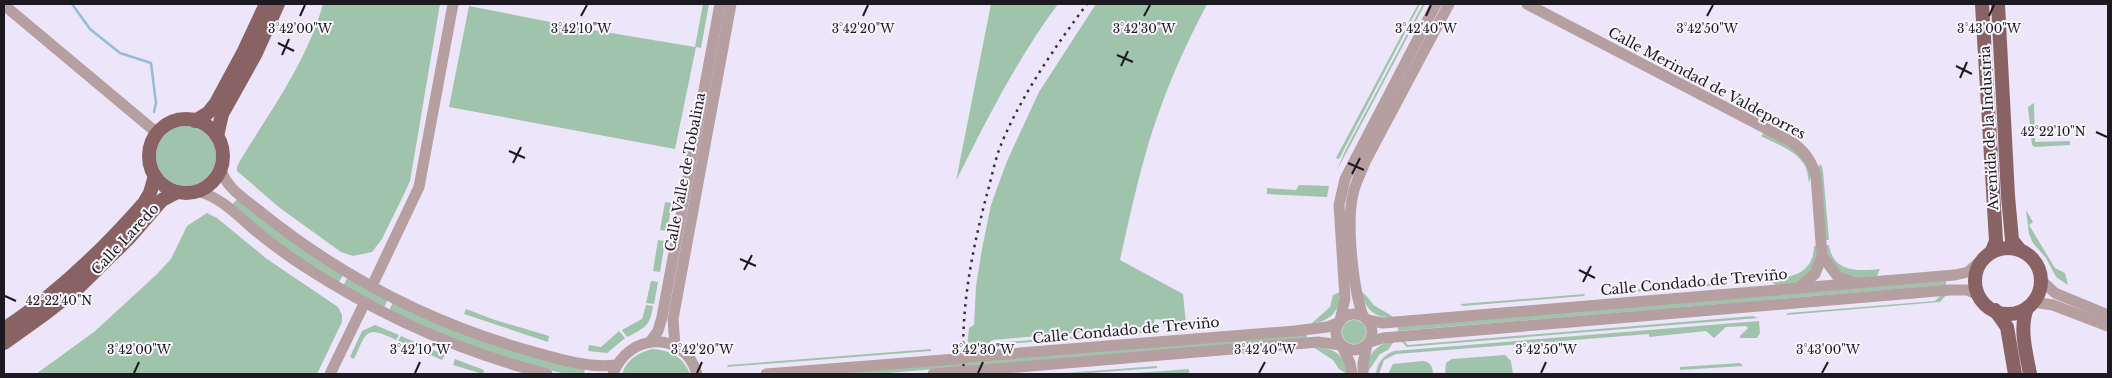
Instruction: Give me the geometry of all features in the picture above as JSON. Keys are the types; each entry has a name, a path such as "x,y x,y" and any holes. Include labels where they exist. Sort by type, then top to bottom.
{"main road":[{"path":"195,121 208,113 216,103 244,51 266,4"},
{"path":"217,136 222,114 256,52 278,4"},
{"name":"Avenida de la Industria","path":"1982,4 1996,234 1996,241 1989,254"},
{"name":"Avenida de la Industria","path":"1998,4 2008,196 2012,240 2020,250"},
{"path":"178,120 195,121 208,126 217,136 223,152 221,169 211,183 197,191 177,192 164,186 155,176 151,169 150,146 157,133 163,127 178,120"},
{"name":"Calle Laredo","path":"4,329 53,293 90,261 144,202 150,193 155,176"},
{"name":"Calle Laredo","path":"4,343 78,288 130,237 162,200 177,192"},
{"path":"2015,374 2007,327 1995,310 1980,296 1976,285 1976,273 1989,254 2008,248 2020,250 2035,261 2040,272 2039,293 2023,318 2030,374"},
{"path":"1995,310 2006,313 2017,312 2030,305"}],"street":[{"path":"372,286 419,187 453,4"},
{"name":"Calle Valle de Tobalina","path":"650,342 658,330 662,317 720,4"},
{"name":"Calle Valle de Tobalina","path":"675,346 673,319 731,4"},
{"path":"1352,374 1350,363 1336,336 1344,305 1345,290 1339,206 1345,179 1436,4"},
{"path":"1363,374 1363,363 1372,330 1365,318 1356,290 1351,203 1365,162 1449,4"},
{"name":"Calle Merindad de Valdeporres","path":"1527,4 1802,149 1810,160 1816,176 1822,256 1816,274 1807,283 1797,288"},
{"path":"4,5 157,133"},
{"path":"221,169 229,184 286,232 372,286 431,315 512,346 589,366 614,370 623,355 633,347 650,342 667,343 675,346 690,360 698,374"},
{"path":"197,191 218,199 280,249 365,302 417,329 455,345 494,359 547,374"},
{"name":"Calle Condado de Treviño","path":"1365,318 1383,323 1962,274 1974,268 1989,254"},
{"path":"1822,256 1838,277 1858,283"},
{"path":"2041,280 2055,293 2108,315"},
{"name":"Calle Condado de Treviño","path":"1368,343 1390,337 1949,290 1968,290 1980,296"},
{"path":"330,374 365,302"},
{"path":"2030,305 2053,305 2108,326"},
{"path":"1339,322 1348,315 1355,314 1365,318"},
{"name":"Calle Condado de Treviño","path":"766,374 1309,330 1339,322"},
{"name":"Calle Condado de Treviño","path":"933,374 1318,342 1341,346"},
{"path":"1341,346 1354,350 1360,349 1368,343"}],"green space":[{"path":"323,4 440,4 410,181 382,239 372,252 353,256 341,252 280,208 237,171 241,159 298,65 308,45"},
{"path":"703,4 709,4 701,48 696,47 675,149 449,107 469,6 581,28 695,47"},
{"path":"991,4 1058,4 1016,68 956,181"},
{"path":"1096,4 1207,4 1178,64 1156,121 1138,180 1120,260 1183,294 1186,324 1162,326 1163,320 1155,319 1153,326 993,340 981,348 967,347 969,328 974,325 976,286 991,205 1007,161 1039,92"},
{"path":"1418,4 1420,4 1339,159 1336,158"},
{"path":"1423,4 1425,4 1336,172 1346,149"},
{"path":"2034,103 2035,142 2070,141 2070,145 2035,147 2032,145 2028,107"},
{"path":"180,126 192,126 203,131 211,139 216,150 214,168 203,181 192,186 180,186 169,181 161,173 156,162 156,150 161,139 169,131"},
{"path":"1764,133 1793,149 1801,156 1811,175 1809,183 1803,162 1793,153 1761,136"},
{"path":"1821,164 1829,240 1826,240 1818,167"},
{"path":"1299,185 1329,186 1327,197 1267,194 1267,188 1296,190"},
{"path":"238,198 344,274 338,283 301,259 231,206"},
{"path":"665,202 672,203 667,231 660,230"},
{"path":"2026,210 2033,222 2029,225 2055,268 2065,273 2068,285 2056,277 2046,258 2033,243 2029,234"},
{"path":"207,213 217,218 267,259 338,307 342,315 342,322 317,374 36,374 94,332 156,275 171,259 187,226"},
{"path":"658,240 665,241 660,272 653,271"},
{"path":"1826,245 1829,245 1831,254 1841,265 1856,270 1880,269 1877,276 1854,279 1846,276 1830,259"},
{"path":"1814,246 1817,246 1813,268 1807,277 1795,284 1776,285 1770,281 1749,283 1748,280 1780,278 1800,272 1807,267 1812,258"},
{"path":"348,277 388,299 384,308 343,286"},
{"path":"651,281 658,282 654,304 646,303"},
{"path":"1946,281 1946,285 1398,331 1398,326"},
{"path":"1724,282 1722,285 1608,294 1606,292"},
{"path":"1360,291 1375,306 1393,317 1380,316 1371,311"},
{"path":"1340,292 1340,299 1333,314 1324,321 1311,324 1330,307 1333,295"},
{"path":"1585,294 1584,296 1463,306 1460,304"},
{"path":"1947,294 1940,302 1786,315 1788,313 1935,301 1941,295"},
{"path":"393,302 585,369 584,374 566,374 544,369 473,347 389,311"},
{"path":"646,305 653,306 646,326 627,337 622,330 642,319"},
{"path":"466,309 549,336 548,342 464,314"},
{"path":"1753,316 1758,318 1407,347 1400,340 1403,340 1408,345"},
{"path":"1354,320 1363,323 1366,332 1363,341 1354,344 1345,341 1342,332 1345,323"},
{"path":"1759,321 1760,333 1757,338 1740,338 1748,328 1746,326 1726,327 1714,338 1706,331 1649,337 1649,334 1396,354 1384,360 1379,374 1376,374 1381,360 1394,351"},
{"path":"375,325 399,335 396,340 378,333 368,333 354,359 350,357 362,331"},
{"path":"1153,330 1153,332 995,345 995,343"},
{"path":"619,331 625,338 607,353 588,351 589,345 601,347"},
{"path":"1307,334 1307,338 876,374 832,374"},
{"path":"401,336 445,355 442,360 398,341"},
{"path":"1395,340 1388,350 1380,354 1367,373 1368,360 1374,351 1383,344"},
{"path":"1313,347 1332,350 1340,356 1347,374 1339,369 1333,360"},
{"path":"652,349 665,351 680,359 690,374 622,374 627,364 634,357"},
{"path":"931,349 931,351 727,367 728,365"},
{"path":"1505,355 1511,361 1513,374 1445,374 1446,363 1452,359"},
{"path":"455,359 484,370 483,374 453,365"},
{"path":"1423,361 1431,365 1433,374 1388,374 1393,364"},
{"path":"1740,363 1743,366 1680,370 1680,367"},
{"path":"1157,366 1157,368 1053,374"},
{"path":"1189,369 1189,374 1124,374"}],"waterway":[{"path":"72,4 90,29 120,53 151,63 156,103 154,112"}],"railway":[{"path":"964,374 964,328 968,283 981,216 997,155 1027,94 1050,56 1087,4"}]}
